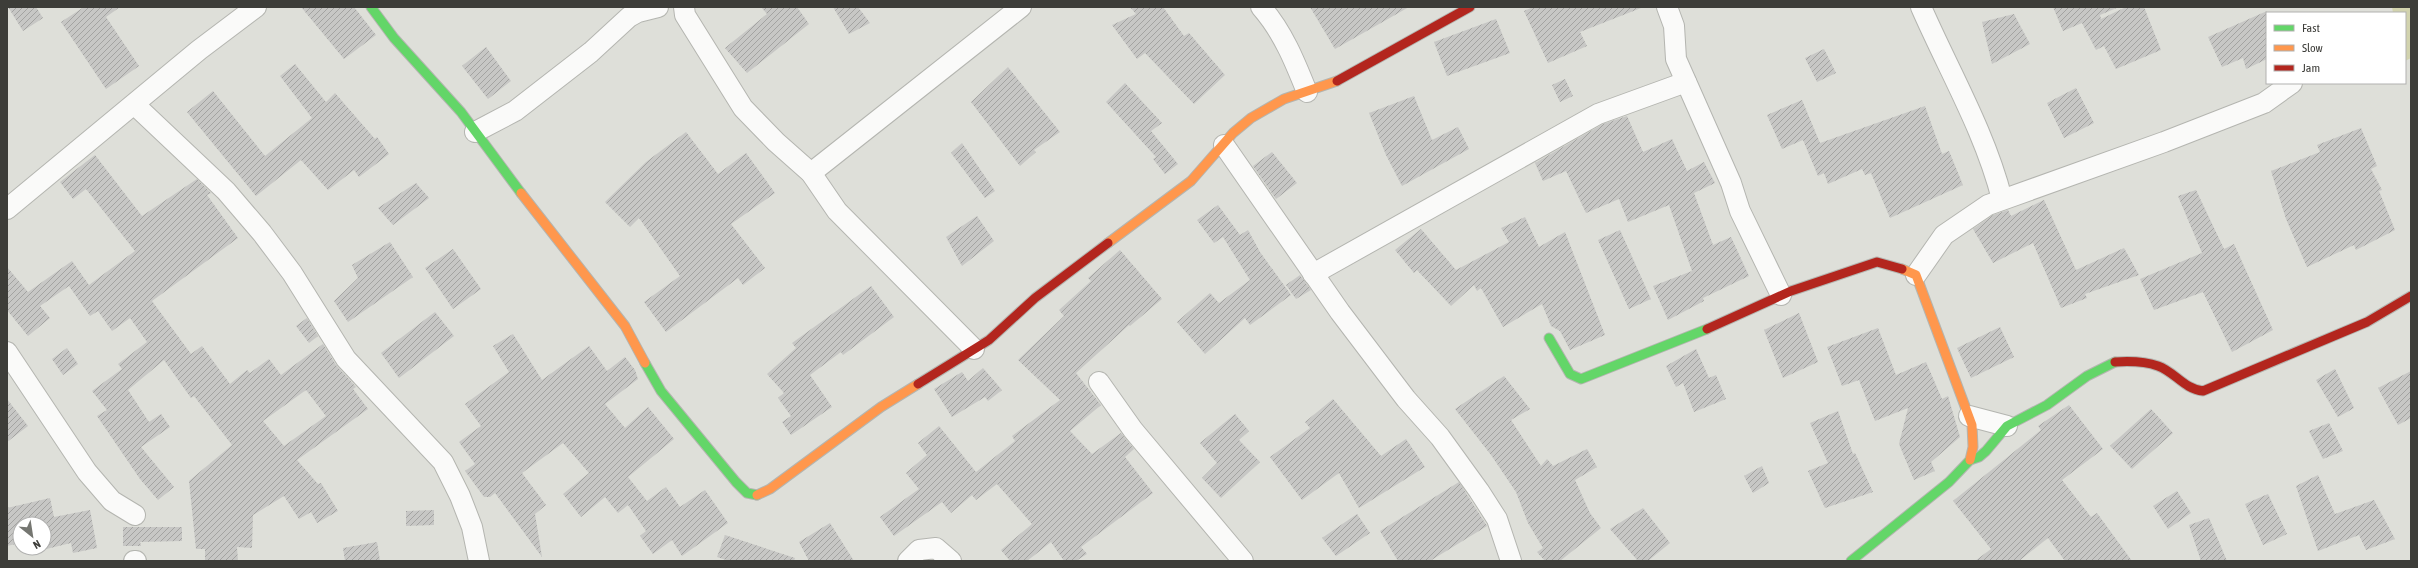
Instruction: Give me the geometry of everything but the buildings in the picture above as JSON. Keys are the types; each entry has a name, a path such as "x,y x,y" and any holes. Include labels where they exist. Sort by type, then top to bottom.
{"street":[{"path":"7,209 67,157 135,104 199,50 256,7"},
{"path":"371,7 394,38 461,112 538,216 625,326 662,391 747,493 754,496 770,490 881,407 989,340 1034,298 1191,181 1233,133 1251,118 1284,99 1341,80 1470,7"},
{"path":"475,132 515,111 591,52 629,17 638,12 658,7 685,11 743,108 776,142 811,173 837,211 974,349"},
{"path":"811,173 1021,7"},
{"path":"1261,7 1271,18 1292,54 1307,92"},
{"path":"1667,7 1674,26 1676,60 1731,183 1740,211 1781,295"},
{"path":"1921,7 1980,135 1996,174 2002,200"},
{"path":"1313,274 1598,114 1686,82"},
{"path":"1916,275 1944,235 1988,205 2164,142 2264,103 2291,84"},
{"path":"135,104 226,191 262,233 292,274 346,359 443,462 460,496 472,527 479,561"},
{"path":"1224,145 1340,312 1406,399 1440,437 1479,491 1497,519 1511,561"},
{"path":"1549,338 1570,374 1581,380 1687,338 1781,295 1877,262 1898,266 1916,275 1972,424 1972,447 1970,460"},
{"path":"1851,561 1949,482 1970,460 1979,457 1986,451 2007,426 2047,405 2087,376 2112,362 2137,361 2153,364 2159,366 2192,390 2203,391 2233,380 2367,322 2411,296"},
{"path":"7,352 87,472 112,501 136,515"},
{"path":"1099,382 1137,436 1243,561"},
{"path":"1969,416 2007,426"},
{"path":"908,561 919,550 936,548 950,561"}],"green space":[{"path":"2392,7 2411,7 2411,58 2406,60 2406,12 2393,12"}],"traffic: fast":[{"path":"371,7 394,38 461,112 521,193"},
{"path":"1549,338 1570,374 1581,379 1707,329"},
{"path":"1851,561 1949,482 1970,460 1979,457 1986,451 2007,426 2047,405 2087,376 2115,362"},
{"path":"645,363 661,391 736,482 747,493 757,495"}],"traffic: slow":[{"path":"1108,243 1191,181 1233,133 1251,118 1284,99 1337,81"},
{"path":"521,193 625,326 645,363"},
{"path":"1902,269 1916,275 1972,425 1973,447 1970,460"},
{"path":"757,495 770,489 881,407 918,384"}],"traffic: jam":[{"path":"1337,81 1470,7"},
{"path":"918,384 989,340 1035,298 1108,243"},
{"path":"1707,329 1791,291 1877,262 1902,269"},
{"path":"2115,362 2137,362 2158,366 2170,372 2190,387 2203,391 2367,322 2411,296"}]}
